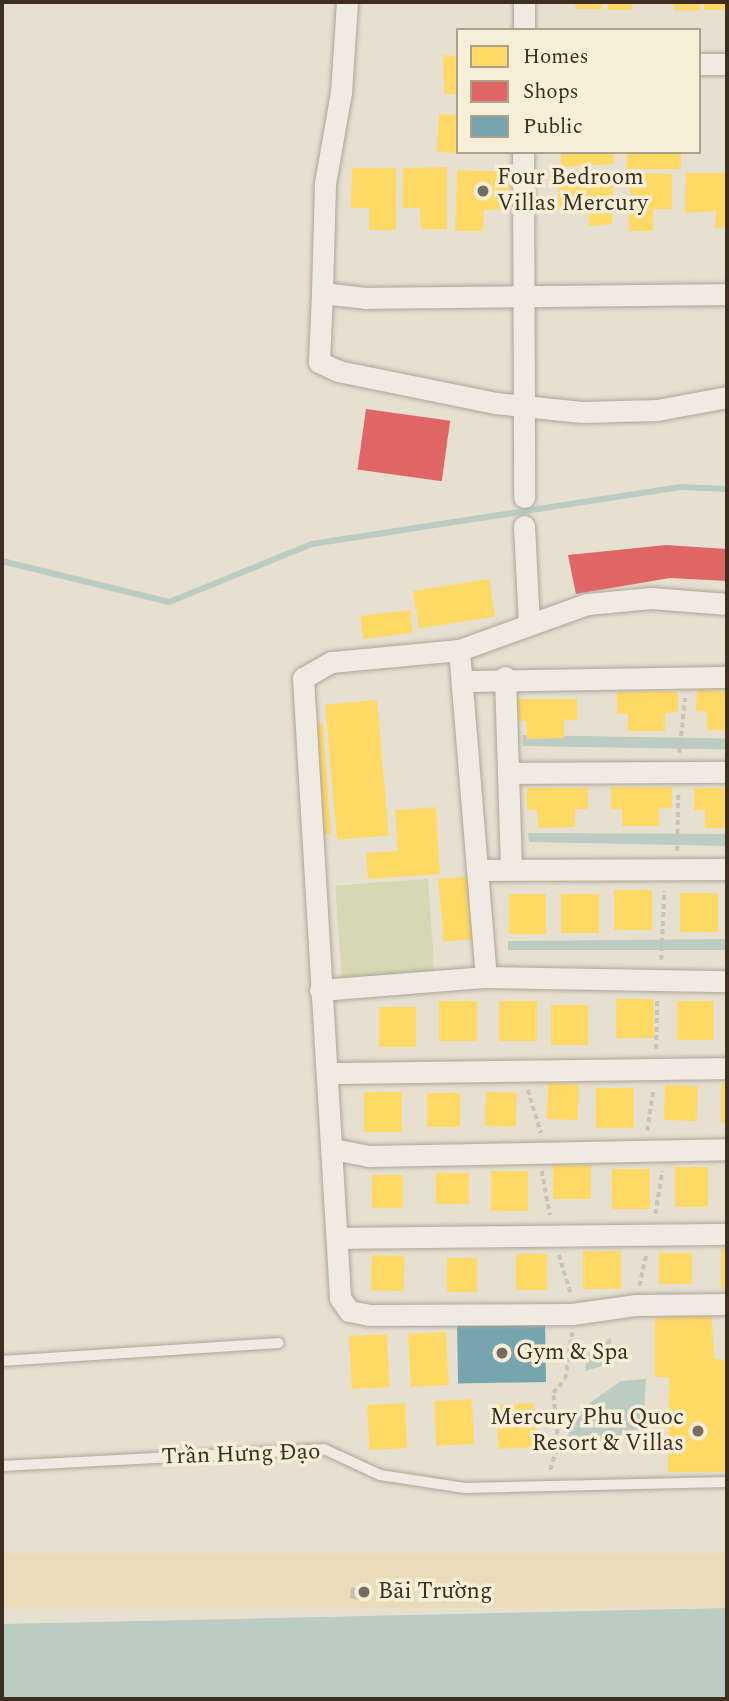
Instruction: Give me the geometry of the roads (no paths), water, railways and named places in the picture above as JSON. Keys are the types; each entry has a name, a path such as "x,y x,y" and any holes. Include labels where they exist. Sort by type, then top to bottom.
{"street":[{"path":"347,2 341,92 325,184 318,345 326,368 524,406 657,410 727,397"},
{"path":"524,2 524,28"},
{"path":"701,64 727,64"},
{"path":"523,154 524,497"},
{"path":"322,293 727,294"},
{"path":"524,526 529,624"},
{"path":"727,604 651,598 587,604 459,650 331,662 303,678 320,990 339,1238 340,1298 349,1311 572,1314 636,1305 727,1304"},
{"path":"459,650 465,681 481,870 486,977"},
{"path":"465,681 505,677 727,677"},
{"path":"505,677 511,869"},
{"path":"509,773 727,772"},
{"path":"481,870 727,869"},
{"path":"320,990 486,977 727,981"},
{"path":"327,1073 536,1066 727,1068"},
{"path":"333,1149 370,1156 727,1149"},
{"path":"339,1238 727,1234"}],"lane":[{"path":"2,1361 278,1343"},
{"name":"Trần Hưng Đạo","path":"2,1466 324,1449 380,1475 465,1488 727,1482"}],"waterway":[{"path":"2,561 169,602 312,544 681,487 727,489"}],"place":[{"name":"Four Bedroom Villas Mercury","path":"483,191"},
{"name":"Gym & Spa","path":"502,1353"},
{"name":"Mercury Phu Quoc Resort & Villas","path":"698,1431"},
{"name":"Bãi Trường","path":"364,1592"}]}
